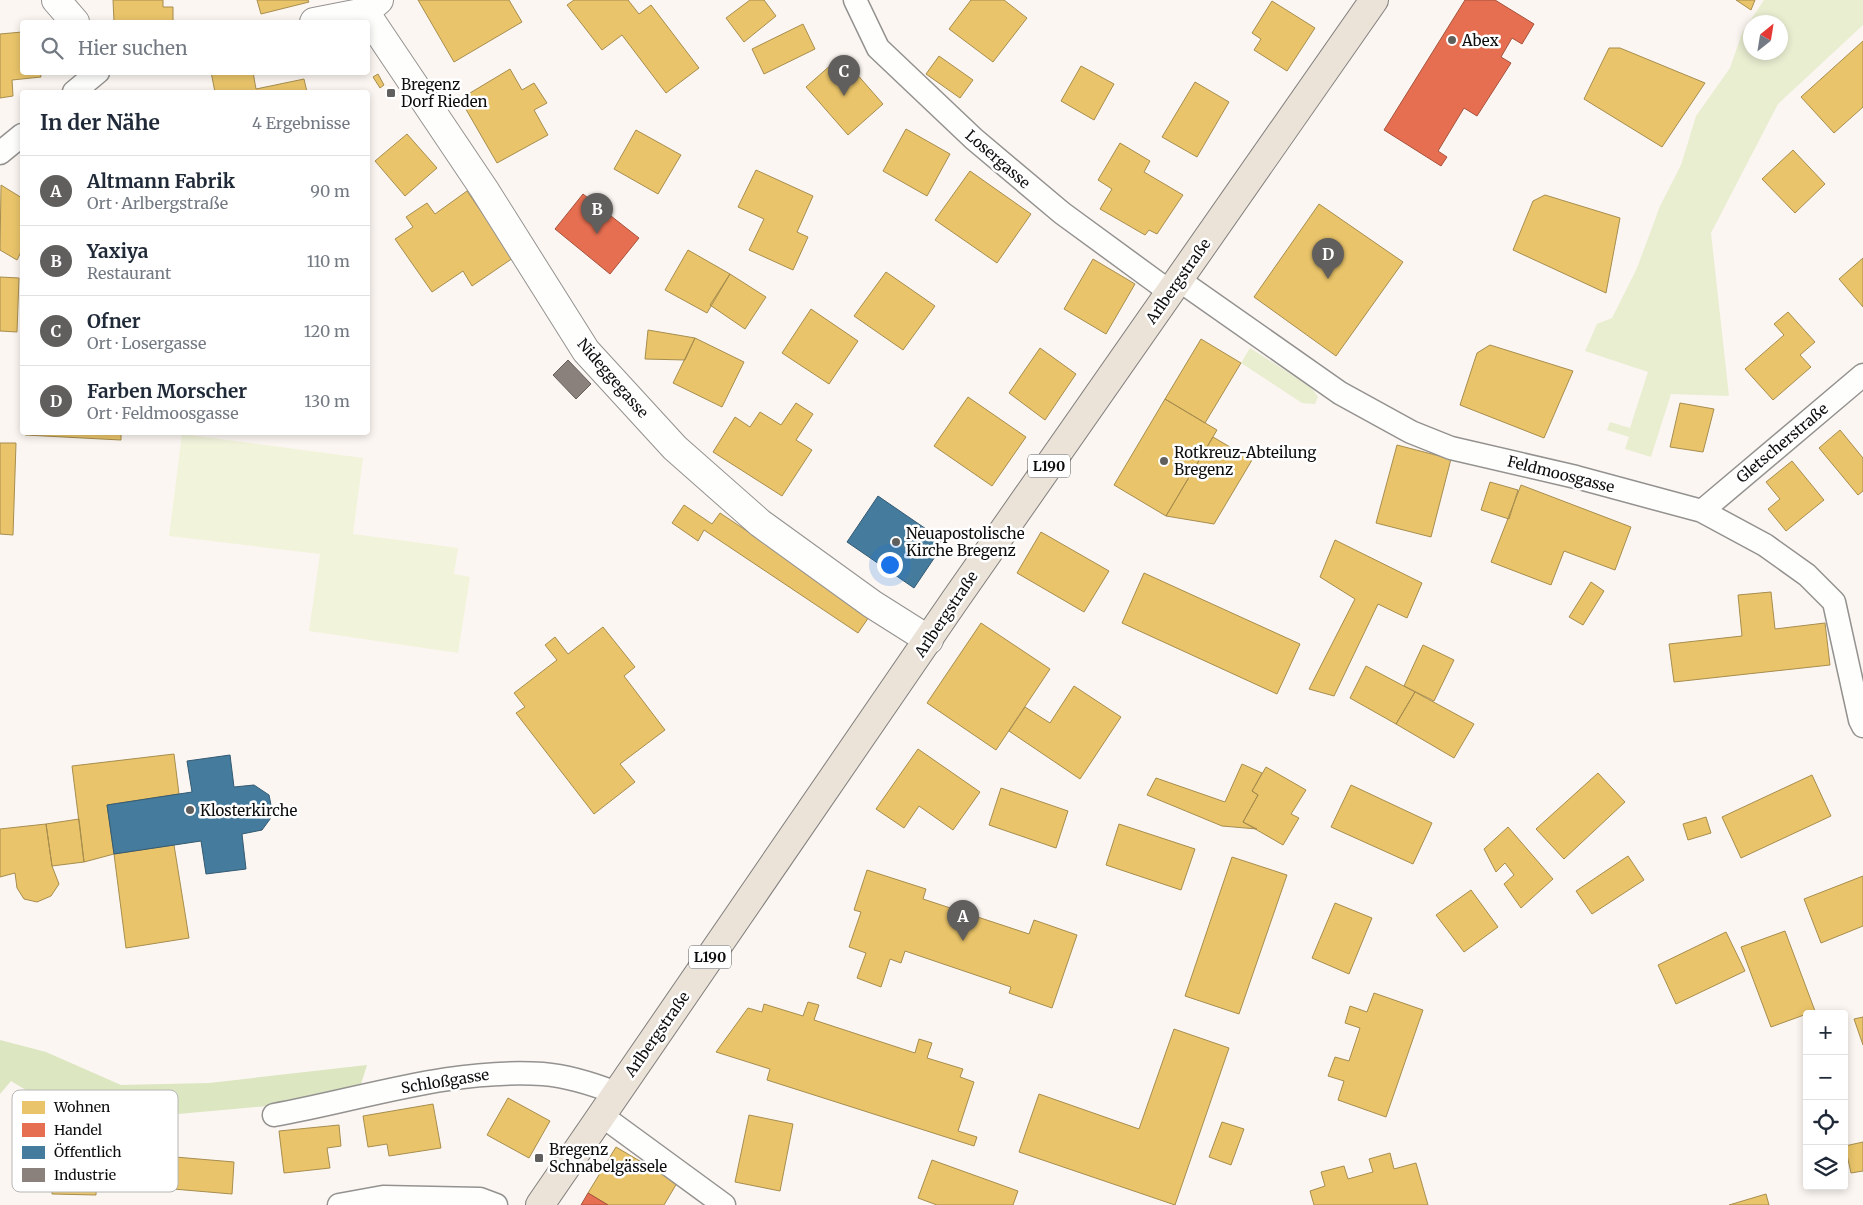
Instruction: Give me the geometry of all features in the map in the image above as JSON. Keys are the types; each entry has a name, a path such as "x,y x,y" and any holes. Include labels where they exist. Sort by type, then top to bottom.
{"main road":[{"name":"Arlbergstraße","path":"540,1205 1174,286 1374,0"}],"street":[{"path":"56,0 73,20"},
{"name":"Losergasse","path":"855,0 878,48 974,139 1062,214 1174,286"},
{"path":"321,20 372,6"},
{"name":"Nideggegasse","path":"372,6 586,351 674,448 760,523 902,625 929,640"},
{"path":"76,90 94,75"},
{"path":"0,153 20,137"},
{"name":"Feldmoosgasse","path":"1174,286 1340,393 1411,432 1452,448 1576,477 1702,511 1765,545 1807,575 1834,602 1860,720 1863,726"},
{"name":"Gletscherstraße","path":"1702,511 1863,374"},
{"name":"Schloßgasse","path":"274,1114 323,1106 431,1081 488,1074 544,1074 594,1085 616,1093"},
{"path":"601,1115 724,1205"},
{"path":"339,1205 383,1197 480,1200 496,1205"}],"green space":[{"path":"1764,0 1863,0 1863,25 1778,104 1711,233 1729,396 1671,394 1651,457 1625,449 1629,437 1607,430 1610,422 1630,428 1648,372 1585,351 1597,324 1612,318 1637,268 1660,206 1681,165 1696,116 1730,68 1743,32 1743,60 1788,60 1788,15 1754,15"},
{"path":"1250,348 1311,387 1318,397 1315,404 1302,403 1241,363"},
{"path":"182,435 363,458 353,534 458,548 454,574 470,577 458,653 309,631 320,554 169,536"},
{"path":"0,1040 46,1052 121,1085 209,1083 367,1065 361,1084 279,1105 178,1114 178,1090 26,1090 11,1081 0,1094"}],"building: Wohnen":[{"path":"113,0 163,0 163,7 173,7 173,20 114,20"},
{"path":"257,0 308,0 309,2 261,14"},
{"path":"418,0 509,0 522,22 454,62"},
{"path":"574,0 628,0 639,14 651,5 699,68 666,93 622,35 602,50 567,5"},
{"path":"750,0 764,0 776,16 744,42 726,18"},
{"path":"971,0 1004,0 1027,18 993,62 949,29"},
{"path":"1736,0 1755,0 1751,10"},
{"path":"1272,1 1315,28 1287,71 1254,50 1261,39 1252,33"},
{"path":"803,24 815,49 764,74 752,49"},
{"path":"20,32 20,75 41,75 41,77 12,80 13,96 0,98 0,34"},
{"path":"1863,41 1863,107 1834,133 1801,97"},
{"path":"1609,48 1620,48 1705,83 1662,147 1584,99"},
{"path":"841,56 883,104 848,135 806,87"},
{"path":"939,56 973,80 960,98 926,74"},
{"path":"1081,66 1114,84 1094,120 1061,101"},
{"path":"510,69 522,90 534,83 547,103 534,110 548,135 497,163 460,99"},
{"path":"378,74 384,85 380,88 373,77"},
{"path":"212,75 254,75 256,89 304,79 307,90 215,90"},
{"path":"1195,82 1229,102 1197,157 1162,137"},
{"path":"906,129 950,154 927,196 883,171"},
{"path":"636,130 681,155 658,194 614,169"},
{"path":"407,134 437,168 405,196 375,161"},
{"path":"1120,143 1150,161 1144,172 1183,195 1157,234 1149,230 1145,235 1100,209 1112,189 1098,180"},
{"path":"1793,150 1825,184 1795,213 1762,179"},
{"path":"756,170 813,196 797,232 808,237 793,270 749,250 764,219 738,207"},
{"path":"970,171 1031,214 997,263 935,220"},
{"path":"1,185 20,197 20,254 17,260 0,250"},
{"path":"467,191 513,258 472,286 463,271 432,292 395,239 413,227 406,217 427,203 435,214"},
{"path":"1545,195 1620,218 1606,293 1513,250 1533,201"},
{"path":"1319,204 1403,262 1336,356 1254,297"},
{"path":"688,250 730,274 707,313 665,290"},
{"path":"1863,258 1863,307 1839,279"},
{"path":"1093,259 1135,284 1106,334 1064,309"},
{"path":"886,272 935,306 903,350 854,316"},
{"path":"730,274 766,297 745,329 710,305"},
{"path":"0,277 19,278 17,332 0,331"},
{"path":"811,309 858,341 829,384 782,353"},
{"path":"1788,312 1815,342 1800,355 1811,367 1773,400 1745,369 1784,335 1774,324"},
{"path":"648,330 695,338 685,360 645,359"},
{"path":"695,338 744,362 722,407 673,383"},
{"path":"1201,339 1241,363 1205,423 1165,399"},
{"path":"1490,345 1573,371 1544,438 1460,405 1477,353"},
{"path":"1040,348 1076,374 1045,420 1009,393"},
{"path":"968,397 1026,437 992,486 934,446"},
{"name":"Rotkreuz-Abteilung Bregenz","path":"1165,399 1217,430 1166,516 1114,485"},
{"path":"796,403 813,414 796,440 812,450 782,496 713,452 735,417 750,427 760,412 781,425"},
{"path":"1680,403 1714,409 1703,452 1670,447"},
{"path":"1840,430 1863,458 1863,491 1858,495 1819,448"},
{"path":"25,435 121,435 121,440"},
{"path":"1213,437 1252,460 1214,524 1166,516"},
{"path":"0,443 16,443 13,535 0,534"},
{"path":"1397,445 1451,459 1431,537 1376,523"},
{"path":"1792,461 1824,500 1786,531 1768,509 1780,499 1766,482"},
{"path":"1490,482 1518,490 1509,519 1481,510"},
{"path":"1521,485 1631,527 1615,570 1564,551 1551,585 1491,562"},
{"path":"684,505 712,524 720,513 871,614 858,633 704,530 698,541 672,523"},
{"path":"1041,532 1109,571 1084,612 1017,573"},
{"path":"1335,540 1422,583 1407,618 1378,604 1334,696 1309,689 1355,599 1320,577"},
{"path":"1144,573 1300,644 1277,694 1122,623"},
{"path":"1591,582 1604,591 1583,625 1569,617"},
{"path":"1771,592 1775,629 1825,623 1830,665 1674,682 1669,644 1742,636 1738,595"},
{"path":"981,623 1050,669 996,750 927,703"},
{"path":"603,627 635,667 624,676 665,730 620,764 635,782 594,814 516,713 525,707 514,693 557,660 545,645 555,637 568,654"},
{"path":"1423,645 1454,660 1434,701 1404,686"},
{"path":"1366,666 1415,692 1396,724 1350,698"},
{"path":"1074,686 1121,717 1080,779 1009,731 1025,707 1050,723"},
{"path":"1415,692 1474,724 1454,758 1396,724"},
{"path":"918,749 980,792 953,830 919,806 904,828 876,809"},
{"path":"174,754 179,794 107,805 114,854 84,862 72,766"},
{"path":"1242,764 1262,773 1252,791 1258,795 1243,822 1257,829 1222,826 1147,795 1156,778 1225,802"},
{"path":"1266,767 1306,790 1291,814 1299,818 1283,845 1243,822 1258,795 1252,791"},
{"path":"1598,773 1625,802 1564,859 1536,829"},
{"path":"1812,775 1831,816 1741,858 1722,817"},
{"path":"1351,785 1432,823 1413,864 1331,827"},
{"path":"1001,788 1068,811 1056,848 989,825"},
{"path":"1706,817 1711,833 1688,840 1683,824"},
{"path":"79,819 84,862 52,866 46,824"},
{"path":"46,824 52,866 59,884 51,896 37,902 24,899 17,888 15,873 0,877 0,829"},
{"path":"1119,824 1195,849 1181,890 1106,865"},
{"path":"1508,827 1553,879 1521,908 1504,884 1514,875 1505,863 1496,872 1484,849"},
{"path":"174,845 189,938 126,948 114,854"},
{"path":"1628,856 1644,880 1592,914 1576,891"},
{"path":"1232,857 1287,875 1239,1014 1185,996"},
{"path":"867,870 926,889 923,899 1029,934 1034,920 1077,935 1052,1008 1009,993 1011,987 905,951 901,963 890,959 881,987 857,978 866,953 849,947 861,912 854,910"},
{"path":"1863,876 1863,926 1821,943 1804,899"},
{"path":"1471,890 1498,927 1464,952 1436,915"},
{"path":"1335,903 1372,918 1349,974 1312,958"},
{"path":"1785,931 1815,1010 1803,1010 1803,1015 1771,1027 1741,947"},
{"path":"1726,932 1745,971 1676,1004 1658,965"},
{"path":"1374,993 1423,1010 1386,1117 1338,1100 1344,1081 1328,1076 1335,1057 1349,1061 1360,1028 1345,1023 1350,1006 1367,1012"},
{"path":"808,1002 819,1005 814,1020 915,1053 919,1039 932,1043 927,1058 963,1069 960,1077 974,1082 958,1131 977,1137 974,1146 767,1080 770,1069 716,1052 748,1008 762,1012 764,1004 803,1016"},
{"path":"1863,1017 1863,1045 1854,1019"},
{"path":"1174,1029 1229,1048 1175,1205 1019,1152 1039,1094 1139,1129"},
{"path":"508,1098 550,1121 529,1158 487,1135"},
{"path":"433,1104 441,1148 389,1156 387,1144 368,1147 363,1116"},
{"path":"749,1115 793,1124 780,1191 735,1182"},
{"path":"1222,1122 1244,1129 1231,1165 1209,1157"},
{"path":"339,1125 341,1146 327,1148 330,1168 284,1173 279,1131"},
{"path":"1863,1142 1863,1171 1851,1173 1848,1160 1848,1145"},
{"path":"616,1147 677,1183 664,1205 608,1205 588,1193"},
{"path":"1390,1153 1394,1169 1416,1163 1428,1205 1314,1205 1310,1191 1325,1186 1321,1172 1344,1166 1348,1179 1373,1172 1369,1159"},
{"path":"178,1157 234,1162 232,1194 178,1189"},
{"path":"932,1160 1018,1191 1013,1205 937,1205 918,1198"},
{"path":"52,1192 96,1192 96,1195 52,1194"},
{"path":"1766,1194 1769,1205 1729,1205"}],"building: Handel":[{"path":"1465,0 1495,0 1534,24 1522,44 1512,38 1501,57 1511,63 1477,116 1464,108 1438,151 1447,157 1441,166 1384,130"},
{"path":"583,194 639,238 610,274 555,229"},
{"path":"588,1193 608,1205 581,1205"}],"building: Öffentlich":[{"name":"Neuapostolische Kirche Bregenz","path":"878,496 945,542 914,588 847,542"},
{"name":"Klosterkirche","path":"230,755 234,787 254,785 269,795 273,815 262,830 242,834 246,869 206,874 201,841 114,854 107,805 192,792 187,761"}],"building: Industrie":[{"path":"568,360 591,384 576,399 553,375"}],"place":[{"name":"Abex","path":"1452,40"},
{"name":"Bregenz Dorf Rieden","path":"391,93"},
{"name":"Ofner","path":"844,96"},
{"name":"Yaxiya","path":"597,234"},
{"name":"Farben Morscher","path":"1328,279"},
{"name":"Rotkreuz-Abteilung Bregenz","path":"1164,461"},
{"name":"Neuapostolische Kirche Bregenz","path":"896,542"},
{"name":"Klosterkirche","path":"190,810"},
{"name":"Altmann Fabrik","path":"963,941"},
{"name":"Bregenz Schnabelgässele","path":"539,1158"}]}
